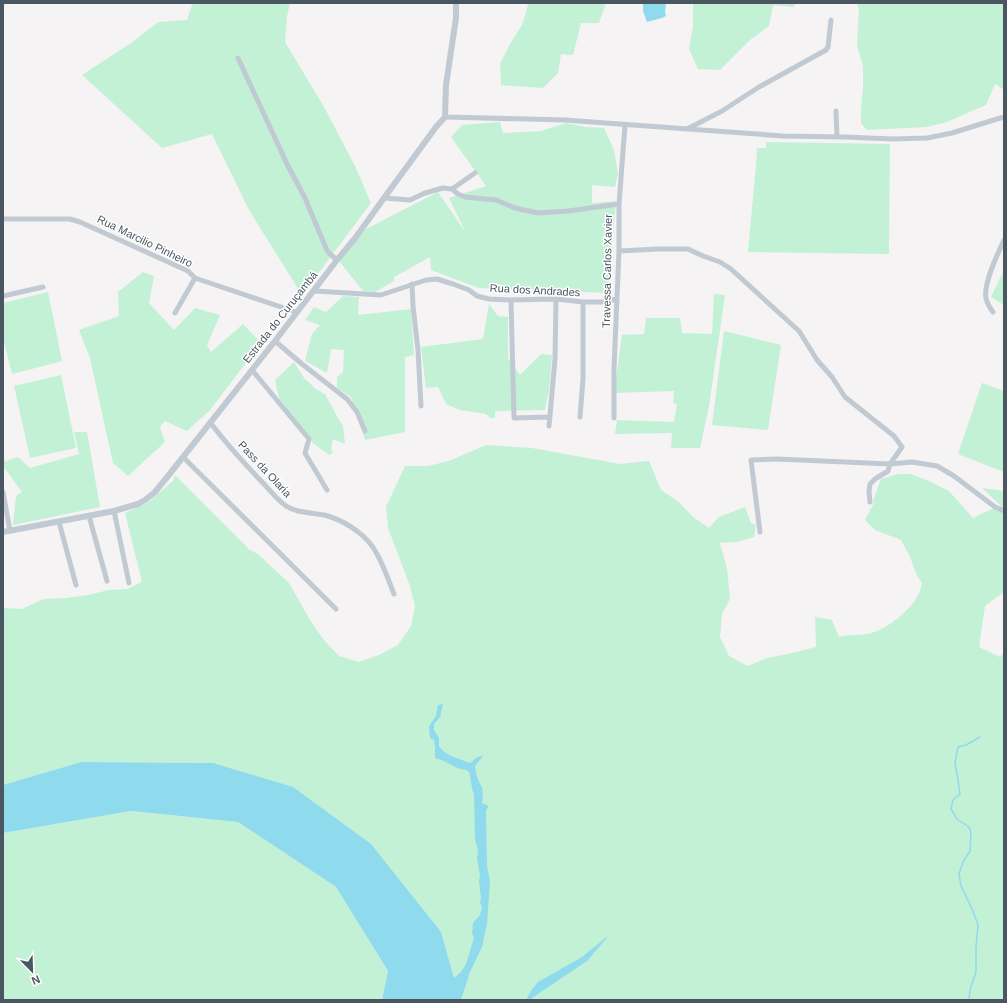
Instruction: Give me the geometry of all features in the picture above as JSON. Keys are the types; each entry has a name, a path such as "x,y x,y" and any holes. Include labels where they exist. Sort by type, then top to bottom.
{"street":[{"path":"456,3 456,18 446,85 445,117 565,120 783,136 893,139 927,138 952,133 1004,117"},
{"path":"688,128 722,111 759,87 826,50 828,47 831,20"},
{"path":"238,58 287,164 305,198 326,248 337,260"},
{"path":"836,111 838,137"},
{"name":"Estrada do Curuçambá","path":"3,532 114,511 138,504 155,492 356,237 436,127 445,117"},
{"name":"Travessa Carlos Xavier","path":"614,418 619,204 625,125"},
{"path":"452,189 475,173"},
{"path":"384,198 410,200 443,188 452,189 465,197 496,200 515,208 538,213 568,211 619,204"},
{"name":"Rua Marcilio Pinheiro","path":"3,219 70,219 80,222 188,271 195,278 296,312"},
{"path":"993,312 987,300 986,291 988,280 1004,240"},
{"path":"619,251 688,249 720,262 731,269 799,331 817,360 845,397 894,436 902,447 890,464 888,471 870,484 870,502"},
{"path":"175,313 195,278"},
{"name":"Rua dos Andrades","path":"314,290 381,294 426,280 437,279 469,290 477,296 489,299 556,299 583,302 602,302 617,299"},
{"path":"412,284 421,406"},
{"path":"3,296 43,288"},
{"path":"549,426 555,359 556,299"},
{"path":"511,300 514,418 550,417"},
{"path":"580,416 583,379 583,302"},
{"path":"275,341 347,399 358,412 365,431"},
{"path":"252,370 309,439 306,453 327,490"},
{"name":"Pass da Olaria","path":"210,422 242,461 287,507 301,512 316,513 328,516 352,528 363,537 372,546 377,554 394,594"},
{"path":"183,457 336,609"},
{"path":"760,532 751,460 777,458 890,464 912,462 937,466 954,476 995,507 1004,511"},
{"path":"3,492 10,531"},
{"path":"114,511 129,583"},
{"path":"89,516 107,581"},
{"path":"59,522 76,585"}],"green space":[{"path":"196,3 290,3 287,16 285,42 324,107 355,166 371,203 302,295 249,210 212,134 162,148 82,75 134,41 158,22 187,20 192,5"},
{"path":"527,3 606,3 599,23 581,23 573,55 561,54 558,73 543,88 501,85 500,64 522,25 528,5"},
{"path":"693,3 795,3 794,7 773,5 769,26 750,40 720,70 698,69 689,49 693,26"},
{"path":"857,3 1004,3 1004,90 995,84 986,105 947,122 926,127 867,130 861,123 863,66 857,46 859,10"},
{"path":"500,122 503,133 541,131 566,123 586,127 604,128 614,150 618,173 615,187 592,185 592,203 616,201 608,293 479,288 431,270 430,257 394,277 394,281 375,292 363,291 339,261 366,229 438,192 466,233 449,198 486,186 451,137 462,125"},
{"path":"766,142 890,144 889,254 748,252 757,148 766,148"},
{"path":"1004,270 1004,305 991,297"},
{"path":"143,272 154,276 149,303 174,330 195,308 220,315 207,345 211,352 243,324 261,343 210,410 187,431 165,421 160,427 165,442 128,476 113,463 90,358 79,330 119,316 118,292"},
{"path":"48,292 62,361 12,374 3,338 3,303"},
{"path":"714,294 725,295 709,406 700,448 671,448 672,433 615,434 617,420 674,422 677,404 673,403 674,391 614,393 622,335 644,334 646,318 680,318 682,333 712,334"},
{"path":"343,296 359,297 358,315 411,309 414,355 405,357 405,432 365,440 351,397 337,388 337,377 343,372 344,350 331,349 327,373 305,361 312,334 320,325 305,320 314,307 326,312"},
{"path":"489,304 498,316 508,317 508,358 520,375 541,354 552,355 549,390 545,410 495,411 495,418 490,418 486,414 460,410 446,404 438,387 426,388 421,347 483,339"},
{"path":"724,331 781,345 768,430 712,425"},
{"path":"294,362 304,378 316,389 325,394 343,426 345,444 333,439 331,449 333,453 329,455 313,443 279,398 275,380"},
{"path":"61,375 76,448 30,458 14,386"},
{"path":"982,383 1004,391 1004,472 958,454"},
{"path":"74,432 87,432 100,507 13,525 16,496 22,492 3,466 3,462 18,457 30,468 79,454"},
{"path":"486,445 532,448 620,464 649,461 661,490 679,502 693,517 709,528 719,517 745,507 751,523 756,525 754,537 737,542 720,543 727,569 730,599 722,614 720,637 729,656 748,666 767,658 816,647 815,617 832,620 839,637 867,634 889,625 914,601 922,583 917,576 910,557 901,540 875,530 865,520 873,505 881,479 898,474 911,474 931,482 949,491 973,518 1001,506 982,488 1004,491 1004,592 985,606 979,647 1000,657 1004,653 1004,1000 459,1000 441,932 213,763 81,762 3,785 3,608 22,609 44,599 66,598 109,590 127,589 142,582 125,513 147,503 173,481 175,475 248,548 246,548 258,554 289,583 310,620 323,639 339,656 359,662 379,655 398,645 411,626 415,606 410,586 388,528 386,507 405,466 428,466 449,461"},
{"path":"131,811 238,822 336,887 388,971 382,1000 3,1000 3,833"}],"water":[{"path":"643,3 666,3 666,16 647,22 643,11"},
{"path":"443,704 440,717 434,724 434,730 439,738 439,746 443,751 451,756 470,763 476,758 484,755 475,766 479,782 482,787 482,803 489,806 486,810 487,866 490,881 487,924 482,947 470,972 461,1000 382,1000 388,971 336,887 238,822 131,811 3,833 3,785 81,762 213,763 293,787 371,844 441,932 454,978 461,972 466,964 474,938 472,933 473,923 480,915 482,907 480,903 480,875 477,859 478,850 475,839 474,794 469,772 435,758 434,740 430,738 429,726 436,716 438,705"},
{"path":"608,936 587,961 531,1000 526,1000 538,982 582,957"}],"waterway":[{"path":"969,1000 970,990 976,972 978,925 961,886 959,874 963,862 970,851 971,832 969,827 957,819 951,809 953,800 960,794 955,763 958,747 966,745 980,737"}]}
